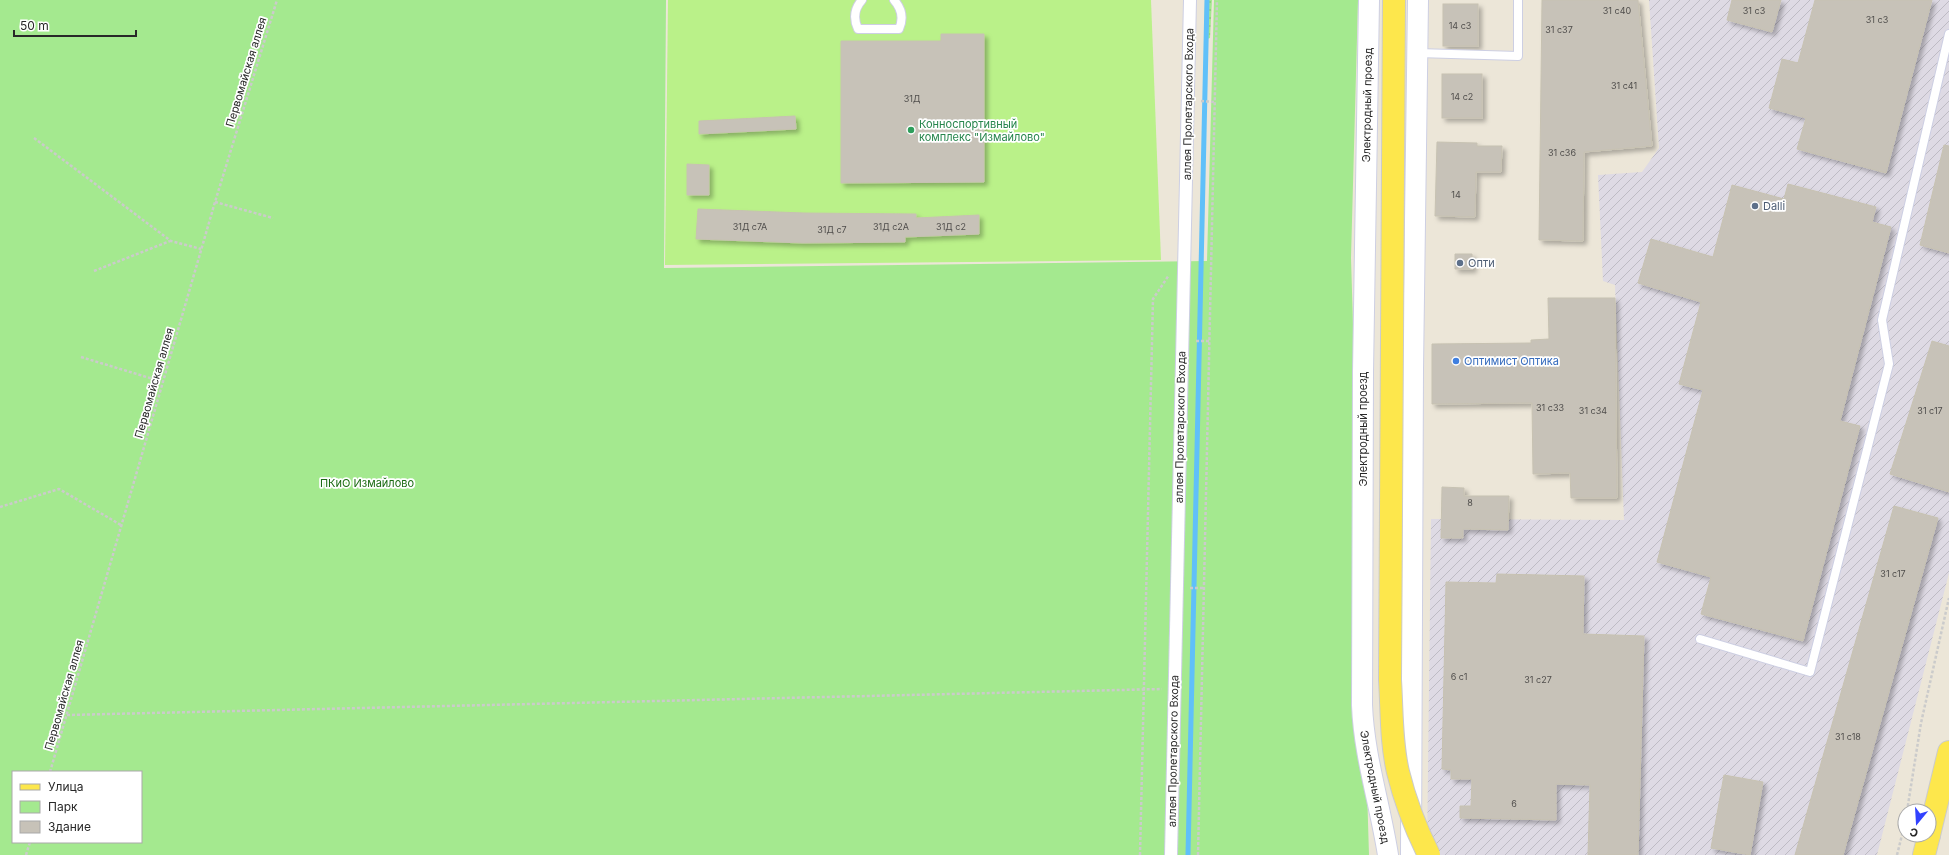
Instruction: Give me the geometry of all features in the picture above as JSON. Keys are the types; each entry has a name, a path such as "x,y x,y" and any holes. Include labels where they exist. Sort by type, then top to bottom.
{"main road":[{"path":"1394,0 1390,680 1394,740 1398,772 1416,830 1429,855"},
{"path":"1937,803 1949,752"},
{"path":"1924,855 1927,843"}],"street":[{"name":"аллея Пролетарского Входа","path":"1170,855 1190,0"},
{"name":"Электродный проезд","path":"1369,0 1363,372 1362,705 1363,735 1367,759 1388,855"},
{"path":"1411,855 1413,369 1418,0"},
{"path":"1368,75 1373,87 1381,94 1393,96 1407,90 1418,76"},
{"path":"1363,372 1365,362 1370,353 1378,348 1387,348 1397,351 1406,357 1413,369"}],"lane":[{"path":"862,0 855,13 855,22 858,29 899,29 902,15 900,6 894,0"},
{"path":"1417,53 1518,56 1518,0"},
{"path":"1700,639 1810,672 1889,364 1882,320 1949,34"}],"path":[{"name":"Первомайская аллея","path":"50,771 201,249 277,0"},
{"path":"1198,855 1217,0"},
{"path":"1203,101 1214,102"},
{"path":"34,138 171,241 201,249"},
{"path":"215,202 273,218"},
{"path":"94,271 171,241"},
{"path":"1140,855 1153,299 1184,253"},
{"path":"1198,341 1209,341"},
{"path":"81,357 163,382"},
{"path":"0,507 59,488 122,525"},
{"path":"1191,588 1204,588"},
{"path":"1908,803 1921,723 1949,598"},
{"path":"67,714 1175,689"},
{"path":"26,855 30,843"},
{"path":"1897,855 1900,843"}],"shaded area":[{"path":"1649,0 1949,0 1949,573 1877,855 1427,855 1431,519 1624,520 1615,285 1603,281 1598,175 1642,172 1659,148"}],"green space":[{"name":"ПКиО Измайлово","path":"0,0 666,0 664,268 1207,261 1214,0 1358,0 1351,258 1369,855 0,855"},
{"name":"Конноспортивный комплекс \"Измайлово\"","path":"668,0 1151,0 1161,260 665,265"},
{"path":"1205,0 1212,0 1210,38 1204,40"}],"building":[{"path":"1542,0 1638,0 1652,146 1584,152 1583,241 1539,240"},
{"path":"1732,0 1781,0 1772,32 1727,20"},
{"path":"1815,0 1932,0 1886,173 1797,149 1806,118 1769,108 1782,59 1798,63"},
{"path":"1443,4 1478,4 1478,46 1443,46"},
{"path":"941,34 984,34 984,182 841,183 841,41 941,41"},
{"path":"1442,74 1482,74 1482,118 1442,118"},
{"path":"795,116 796,129 699,134 699,121"},
{"path":"1437,142 1477,143 1477,146 1502,146 1501,172 1476,172 1475,217 1435,216"},
{"path":"1944,145 1949,146 1949,253 1920,245"},
{"path":"687,164 709,165 709,195 687,195"},
{"path":"1788,184 1876,207 1872,222 1891,227 1840,421 1860,426 1803,641 1701,614 1711,577 1657,562 1703,390 1679,384 1701,302 1638,283 1651,239 1713,257 1732,185 1784,199"},
{"path":"698,209 804,213 916,214 916,218 979,215 979,234 905,237 905,242 803,243 696,239"},
{"path":"1455,254 1472,254 1473,269 1455,269"},
{"path":"1548,298 1615,298 1617,498 1571,498 1570,473 1533,474 1532,403 1432,404 1432,344 1531,343 1531,340 1549,339"},
{"path":"1932,341 1949,346 1949,492 1890,474"},
{"path":"1442,487 1464,488 1464,496 1509,496 1508,530 1463,529 1463,538 1441,538"},
{"path":"1894,506 1938,518 1843,855 1795,855"},
{"path":"1497,574 1584,576 1583,634 1644,636 1638,855 1588,855 1590,785 1556,784 1556,820 1460,818 1460,806 1471,806 1472,779 1451,779 1451,770 1442,769 1446,582 1496,583"},
{"path":"1724,775 1763,782 1750,855 1711,848"}],"waterway":[{"path":"1188,855 1207,0"}],"place":[{"name":"Конноспортивный комплекс \"Измайлово\"","path":"911,130"},
{"name":"Dalli","path":"1755,206"},
{"name":"Опти","path":"1460,263"},
{"name":"Оптимист Оптика","path":"1456,361"}]}
